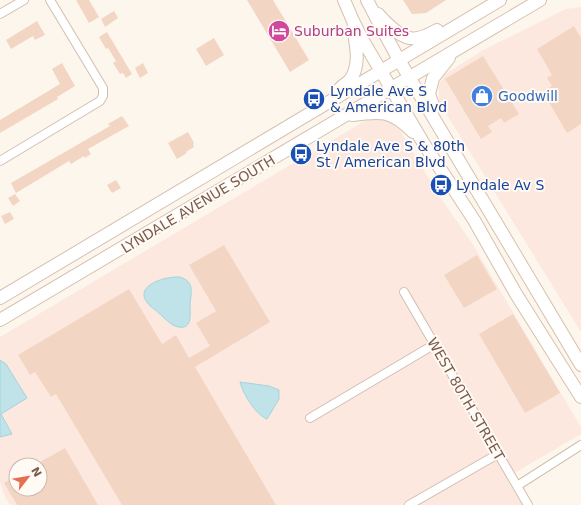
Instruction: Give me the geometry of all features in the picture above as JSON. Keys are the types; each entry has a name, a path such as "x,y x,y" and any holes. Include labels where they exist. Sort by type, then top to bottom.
{"main road":[{"path":"344,0 362,39 424,144 474,220 516,294 581,397"},
{"path":"368,0 384,21 398,33 411,38 426,36 441,28 460,24"},
{"path":"368,0 399,60 581,365"},
{"name":"LYNDALE AVENUE SOUTH","path":"0,298 500,0"},
{"name":"LYNDALE AVENUE SOUTH","path":"0,320 347,116 540,0"},
{"path":"333,99 340,87 349,81 356,70 356,43 351,15"},
{"path":"442,132 429,94 433,78 458,49"},
{"path":"347,116 374,112 391,114 404,123 424,144"}],"street":[{"path":"0,14 24,0"},
{"path":"0,161 100,101 103,96 103,88 50,0"},
{"name":"WEST 80TH STREET","path":"404,292 528,505"},
{"path":"310,418 435,344"},
{"path":"517,486 581,446"},
{"path":"409,505 498,454"}],"shaded area":[{"path":"581,7 581,332 439,102 439,84 444,75 483,50 566,9"},
{"path":"377,118 391,123 400,130 440,197 472,243 581,427 581,434 506,478 522,505 10,505 5,497 0,482 0,337 363,122"}],"water":[{"path":"172,277 180,277 188,282 191,288 190,318 188,325 185,327 175,326 167,321 147,302 144,295 145,290 156,281"},
{"path":"0,360 6,364 27,398 1,414 12,434 0,437"},
{"path":"240,382 269,386 279,390 279,399 267,419 250,404"}],"building":[{"path":"76,0 89,0 99,17 89,23"},
{"name":"Suburban Suites","path":"247,0 273,0 309,60 290,72"},
{"path":"403,0 446,0 426,13 412,14"},
{"path":"114,11 118,18 105,27 101,19"},
{"path":"37,21 45,35 35,40 33,36 11,49 6,40"},
{"path":"574,26 581,38 581,124 567,133 543,92 552,86 547,78 552,75 537,49"},
{"path":"107,32 132,74 126,78 123,73 120,74 113,63 116,61 108,48 106,49 99,37"},
{"path":"214,38 224,55 206,66 196,49"},
{"name":"Goodwill","path":"483,56 519,114 504,123 501,118 488,126 492,132 481,139 445,79"},
{"path":"62,63 75,86 57,97 58,99 0,133 0,120 60,84 52,69"},
{"path":"143,63 148,73 140,78 135,68"},
{"path":"122,116 129,126 88,149 91,154 85,158 84,156 71,164 69,161 16,193 11,183 110,126 108,124"},
{"path":"188,132 194,143 194,147 177,159 168,143"},
{"path":"116,180 121,188 112,193 107,185"},
{"path":"15,194 20,201 13,206 8,198"},
{"path":"10,212 14,219 5,224 1,216"},
{"path":"224,245 270,322 195,367 276,505 122,505 56,394 51,397 35,372 30,375 18,355 129,289 162,344 176,335 189,358 210,346 196,323 216,311 189,265"},
{"path":"477,255 497,289 464,308 444,275"},
{"path":"513,314 560,393 525,413 479,334"},
{"path":"65,448 98,505 17,505 12,497 48,497 48,458"},
{"path":"8,481 8,490 4,483"}],"place":[{"name":"Suburban Suites","path":"279,31"},
{"name":"Goodwill","path":"482,96"},
{"name":"Lyndale Ave S & American Blvd","path":"314,99"},
{"name":"Lyndale Ave S & 80th St / American Blvd","path":"301,154"},
{"name":"Lyndale Av S","path":"441,185"}]}
